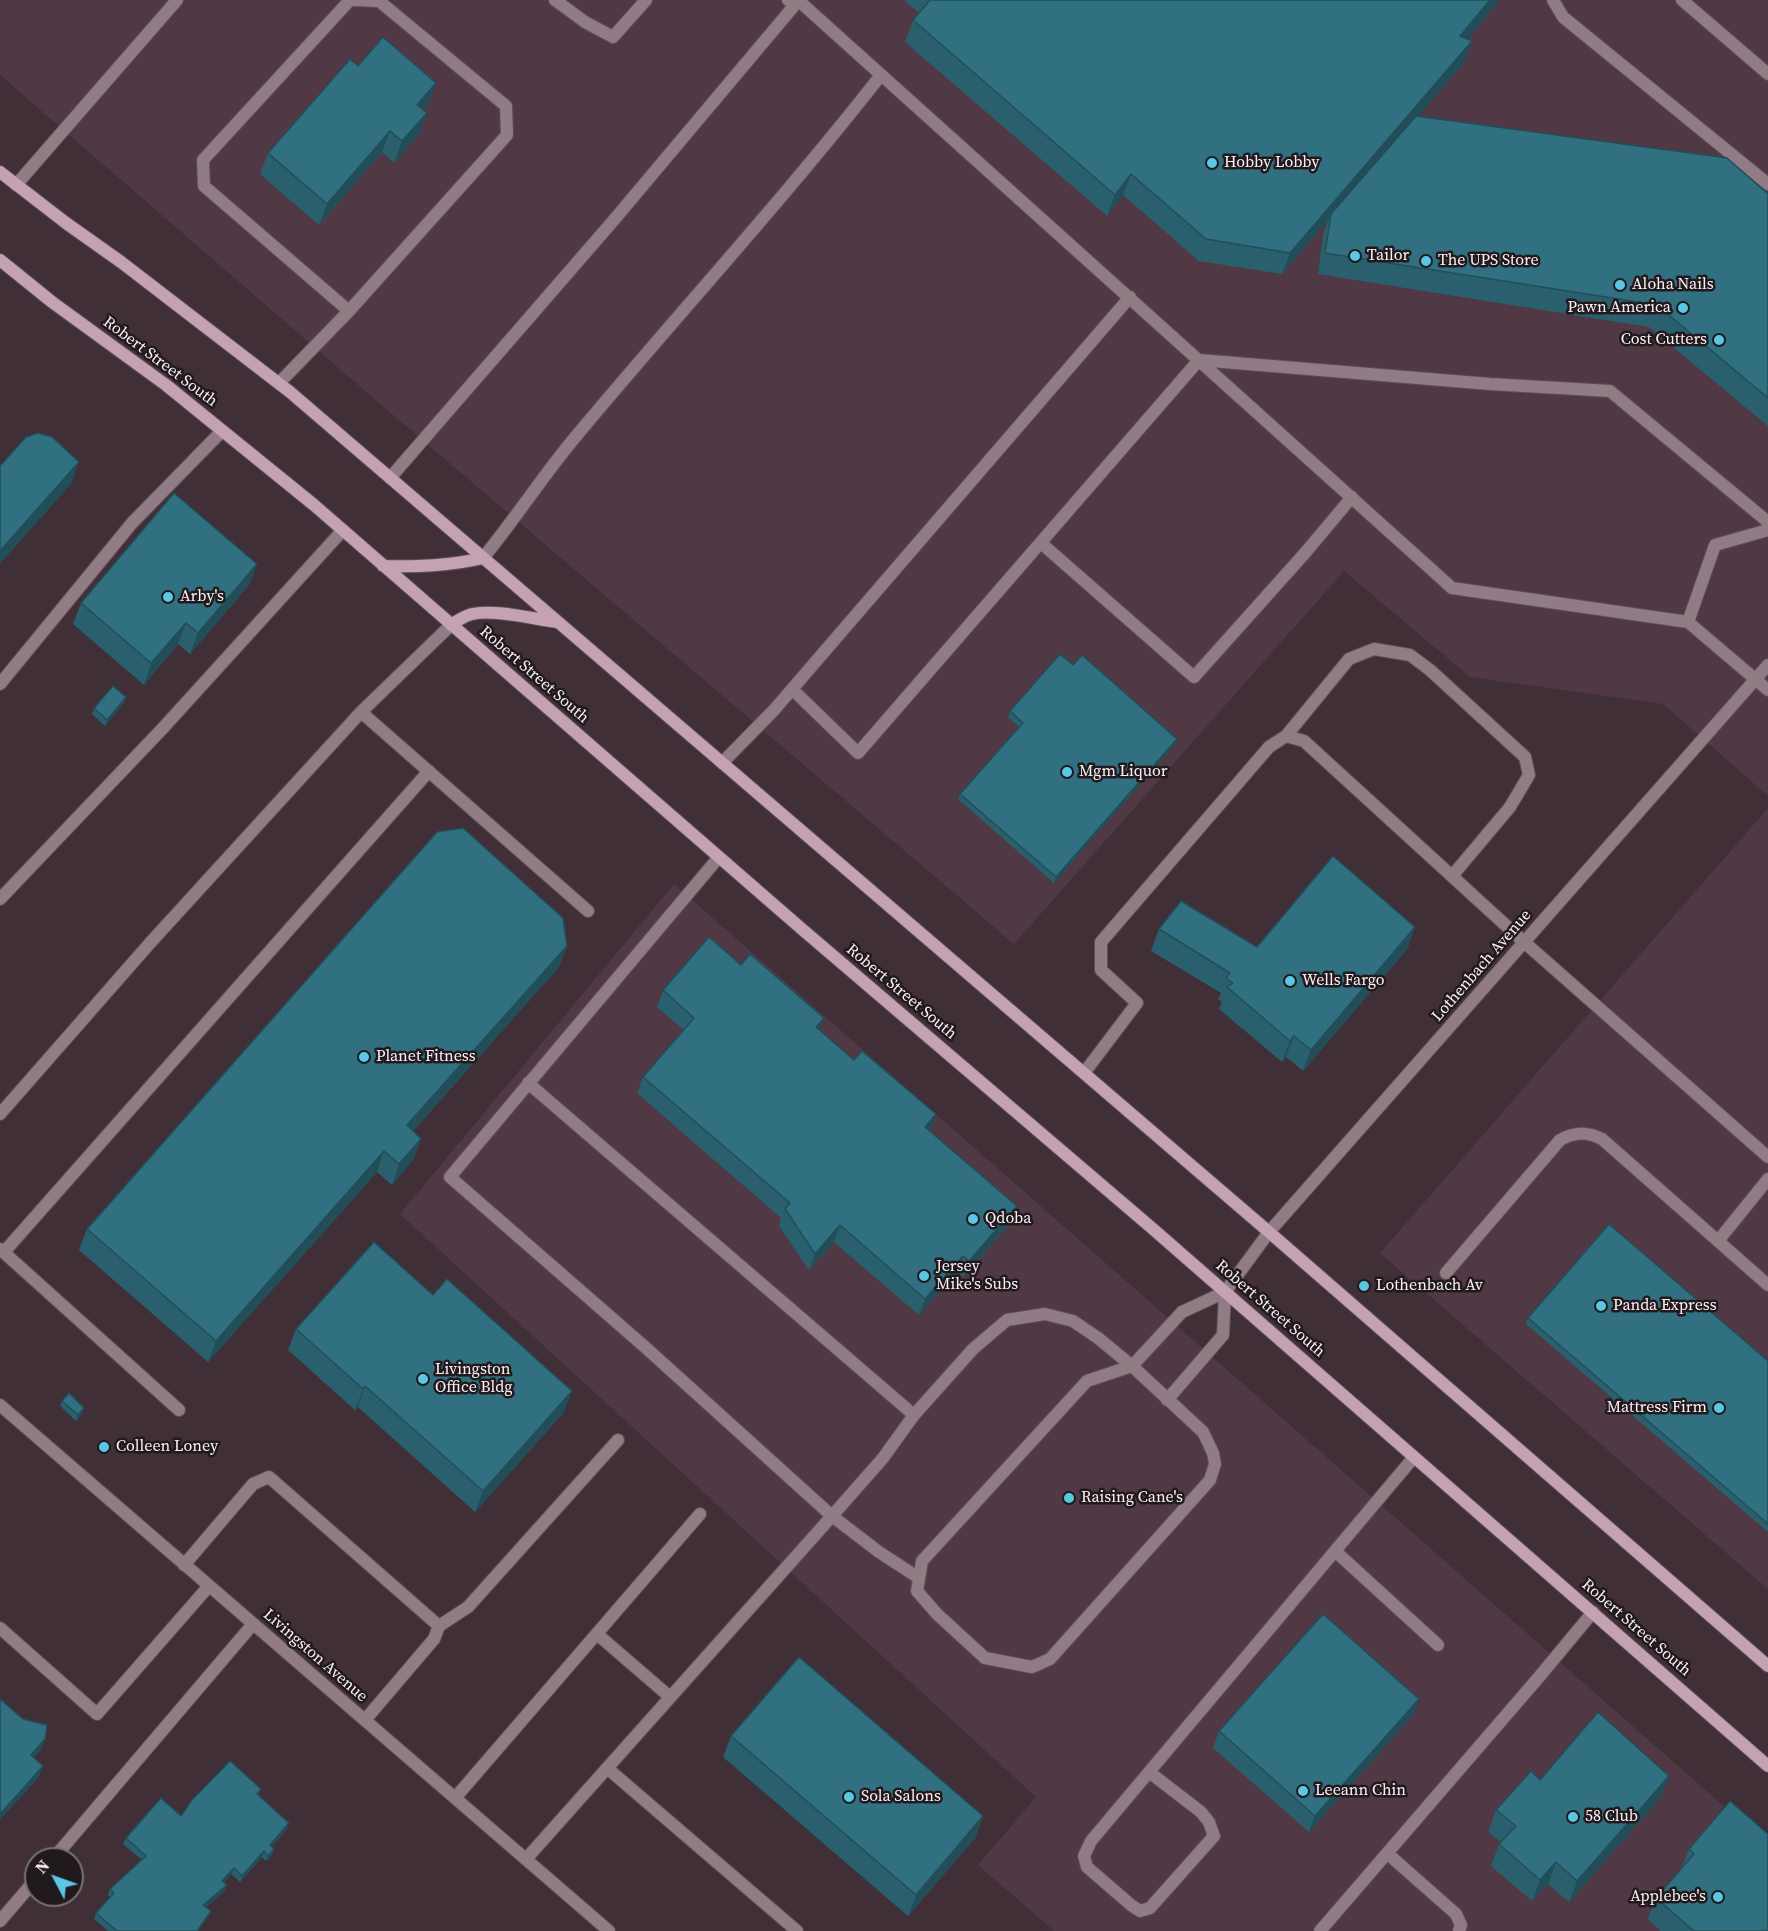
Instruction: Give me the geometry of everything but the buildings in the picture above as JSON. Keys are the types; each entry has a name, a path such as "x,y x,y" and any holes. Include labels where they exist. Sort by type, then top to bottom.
{"main road":[{"path":"0,172 279,383 1269,1232 1768,1666"},
{"name":"Robert Street South","path":"2,265 166,385 343,531 1225,1292 1768,1766"},
{"path":"383,566 421,567 457,564 483,558"},
{"path":"451,625 460,618 474,613 559,622"}],"street":[{"path":"16,185 177,0"},
{"path":"279,383 349,311 507,135 506,106 379,1 352,0 203,160 204,186 349,311"},
{"path":"555,0 585,22 614,37 646,0"},
{"path":"390,478 613,221 795,0 1130,297 1452,588 1688,622 1768,690"},
{"path":"1553,0 1563,17 1768,184"},
{"path":"1682,0 1768,74"},
{"path":"483,558 506,531 575,437 828,142 881,75"},
{"path":"722,763 792,689 1130,297"},
{"path":"1199,360 1490,384 1610,391 1768,522"},
{"path":"792,689 858,753 1199,360"},
{"path":"0,684 132,523 222,431"},
{"path":"1041,543 1194,677 1305,554 1352,497"},
{"path":"1688,622 1715,545 1768,530"},
{"path":"0,899 163,728 343,531"},
{"path":"0,1114 150,943 362,712 451,625"},
{"path":"1084,1073 1137,1003 1101,970 1101,942 1269,747 1286,736 1349,659 1374,649 1410,655 1430,670 1525,757 1529,775 1510,807 1452,876"},
{"name":"Lothenbach Avenue","path":"1225,1292 1269,1232 1768,665"},
{"path":"362,712 588,911"},
{"path":"1286,736 1304,741 1524,942 1768,1157"},
{"path":"179,1410 2,1251 429,771"},
{"path":"719,857 450,1177 645,1347 832,1516 879,1552 919,1578"},
{"path":"528,1083 914,1415"},
{"path":"1446,1273 1560,1140 1572,1133 1593,1134 1602,1138 1768,1286"},
{"path":"1718,1241 1768,1179"},
{"path":"526,1859 884,1458 914,1415 973,1348 1007,1320 1046,1314 1072,1321 1098,1338 1132,1366 1167,1400 1203,1432 1213,1452 1215,1464 1210,1480 1050,1659 1032,1667 985,1658 937,1614 917,1591 922,1561 1087,1381 1132,1366 1182,1312 1225,1292 1223,1335 1167,1400"},
{"name":"Livingston Avenue","path":"0,1405 609,1931"},
{"path":"365,1720 434,1639 439,1626 468,1607 618,1440"},
{"path":"1149,1772 1202,1812 1215,1836 1150,1908 1140,1911 1087,1867 1084,1856 1091,1841 1149,1772 1335,1551 1414,1457"},
{"path":"184,1565 253,1484 269,1477 439,1626"},
{"path":"455,1798 700,1514"},
{"path":"1335,1551 1438,1645"},
{"path":"0,1628 97,1714 209,1586"},
{"path":"1320,1931 1593,1612"},
{"path":"63,1847 253,1624"},
{"path":"597,1634 670,1697"},
{"path":"607,1768 797,1931"},
{"path":"1388,1854 1456,1914 1461,1925 1460,1931"},
{"path":"0,1921 24,1893"}],"shaded area":[{"path":"0,0 1768,0 1768,796 1663,704 1470,677 1344,571 1014,944 372,397 0,75"},
{"path":"1768,808 1768,1589 1380,1253"},
{"path":"674,884 1768,1845 1768,1931 1054,1931 978,1865 1036,1797 400,1214"}],"place":[{"name":"Hobby Lobby","path":"1212,163"},
{"name":"Tailor","path":"1355,256"},
{"name":"The UPS Store","path":"1426,261"},
{"name":"Aloha Nails","path":"1620,285"},
{"name":"Pawn America","path":"1683,308"},
{"name":"Cost Cutters","path":"1719,340"},
{"name":"Arby's","path":"168,597"},
{"name":"Mgm Liquor","path":"1067,772"},
{"name":"Wells Fargo","path":"1290,981"},
{"name":"Planet Fitness","path":"364,1057"},
{"name":"Qdoba","path":"973,1219"},
{"name":"Jersey Mike's Subs","path":"924,1276"},
{"name":"Lothenbach Av","path":"1364,1286"},
{"name":"Panda Express","path":"1601,1306"},
{"name":"Livingston Office Bldg","path":"423,1379"},
{"name":"Mattress Firm","path":"1719,1408"},
{"name":"Colleen Loney","path":"104,1447"},
{"name":"Raising Cane's","path":"1069,1498"},
{"name":"Leeann Chin","path":"1303,1791"},
{"name":"Sola Salons","path":"849,1797"},
{"name":"58 Club","path":"1573,1817"},
{"name":"Applebee's","path":"1718,1897"}]}
